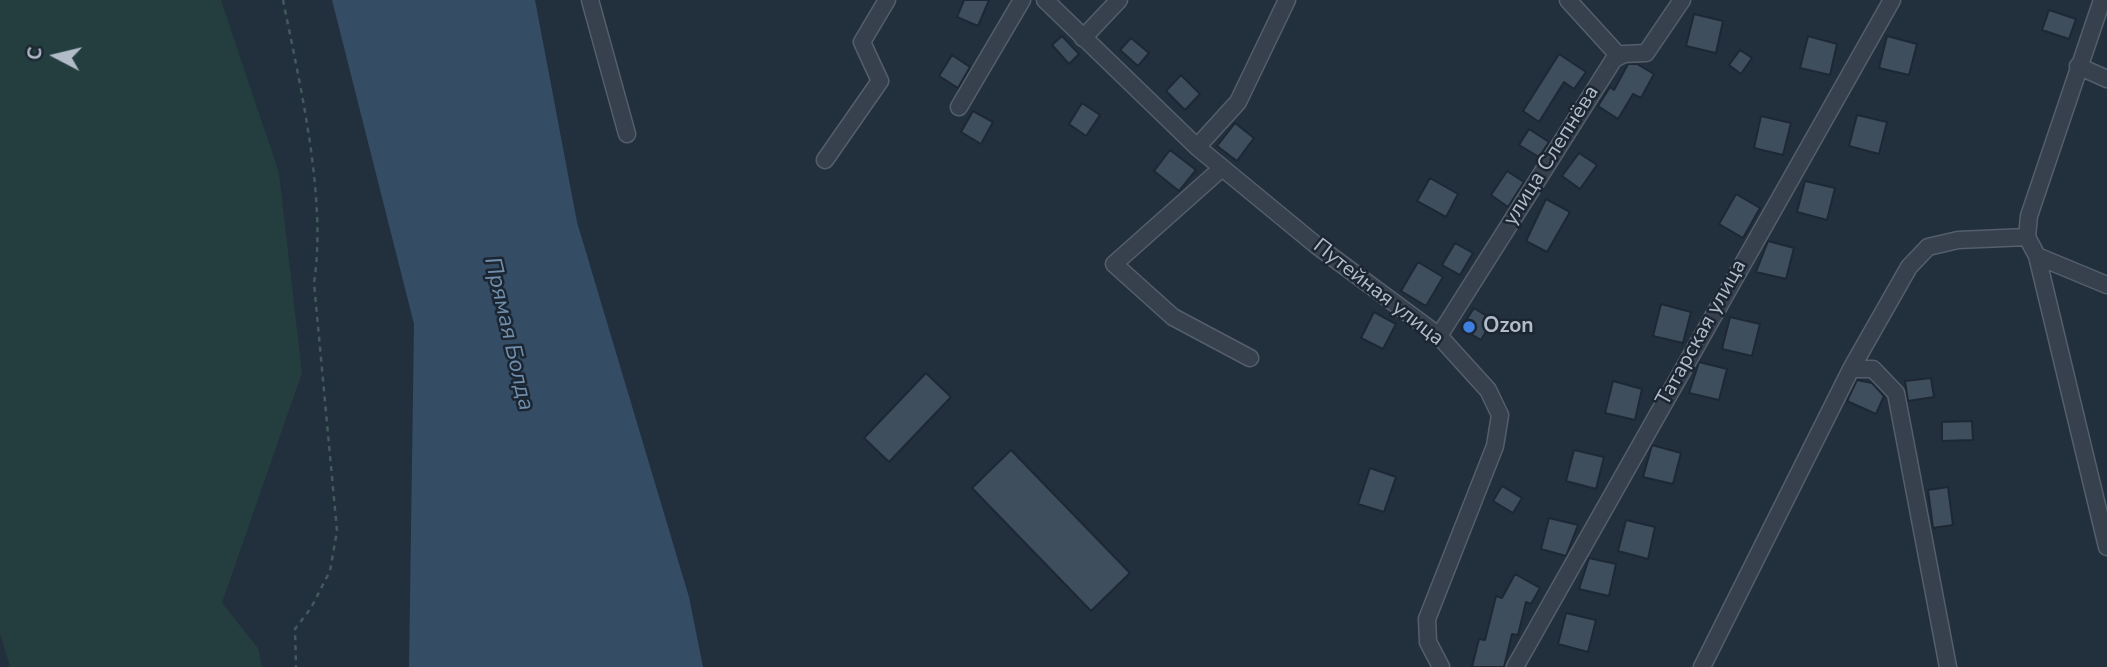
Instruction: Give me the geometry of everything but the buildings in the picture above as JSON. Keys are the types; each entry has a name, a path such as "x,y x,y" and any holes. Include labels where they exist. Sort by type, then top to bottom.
{"street":[{"path":"590,0 627,134"},
{"path":"825,160 880,81 862,42 887,0"},
{"path":"959,107 1022,0"},
{"name":"Путейная улица","path":"1045,0 1197,147 1315,245 1439,336 1488,390 1500,415 1496,446 1427,619 1428,642 1441,667"},
{"path":"1083,38 1119,0"},
{"path":"1197,147 1238,102 1287,0"},
{"path":"1568,0 1619,56 1646,52 1654,46 1682,0"},
{"name":"Татарская улица","path":"1515,667 1892,0"},
{"path":"2102,0 2029,216 2027,237 2037,256 2107,547"},
{"name":"улица Слепнёва","path":"1439,336 1614,59 1619,56"},
{"path":"2078,66 2107,79"},
{"path":"1222,168 1114,264 1173,317 1250,358"},
{"path":"1702,667 1852,369 1909,267 1928,247 1958,240 2027,237"},
{"path":"2037,256 2107,285"},
{"path":"1852,369 1873,369 1896,393 1948,667"}],"path":[{"path":"283,0 300,86 317,208 320,248 314,283 337,531 330,571 311,608 295,629 296,667"}],"green space":[{"path":"0,0 221,0 279,173 302,373 222,603 258,648 262,667 10,667 0,633"}],"water":[{"name":"Прямая Болда","path":"332,0 535,0 577,222 689,597 703,667 409,667 414,324"}],"place":[{"name":"Ozon","path":"1469,327"}]}
